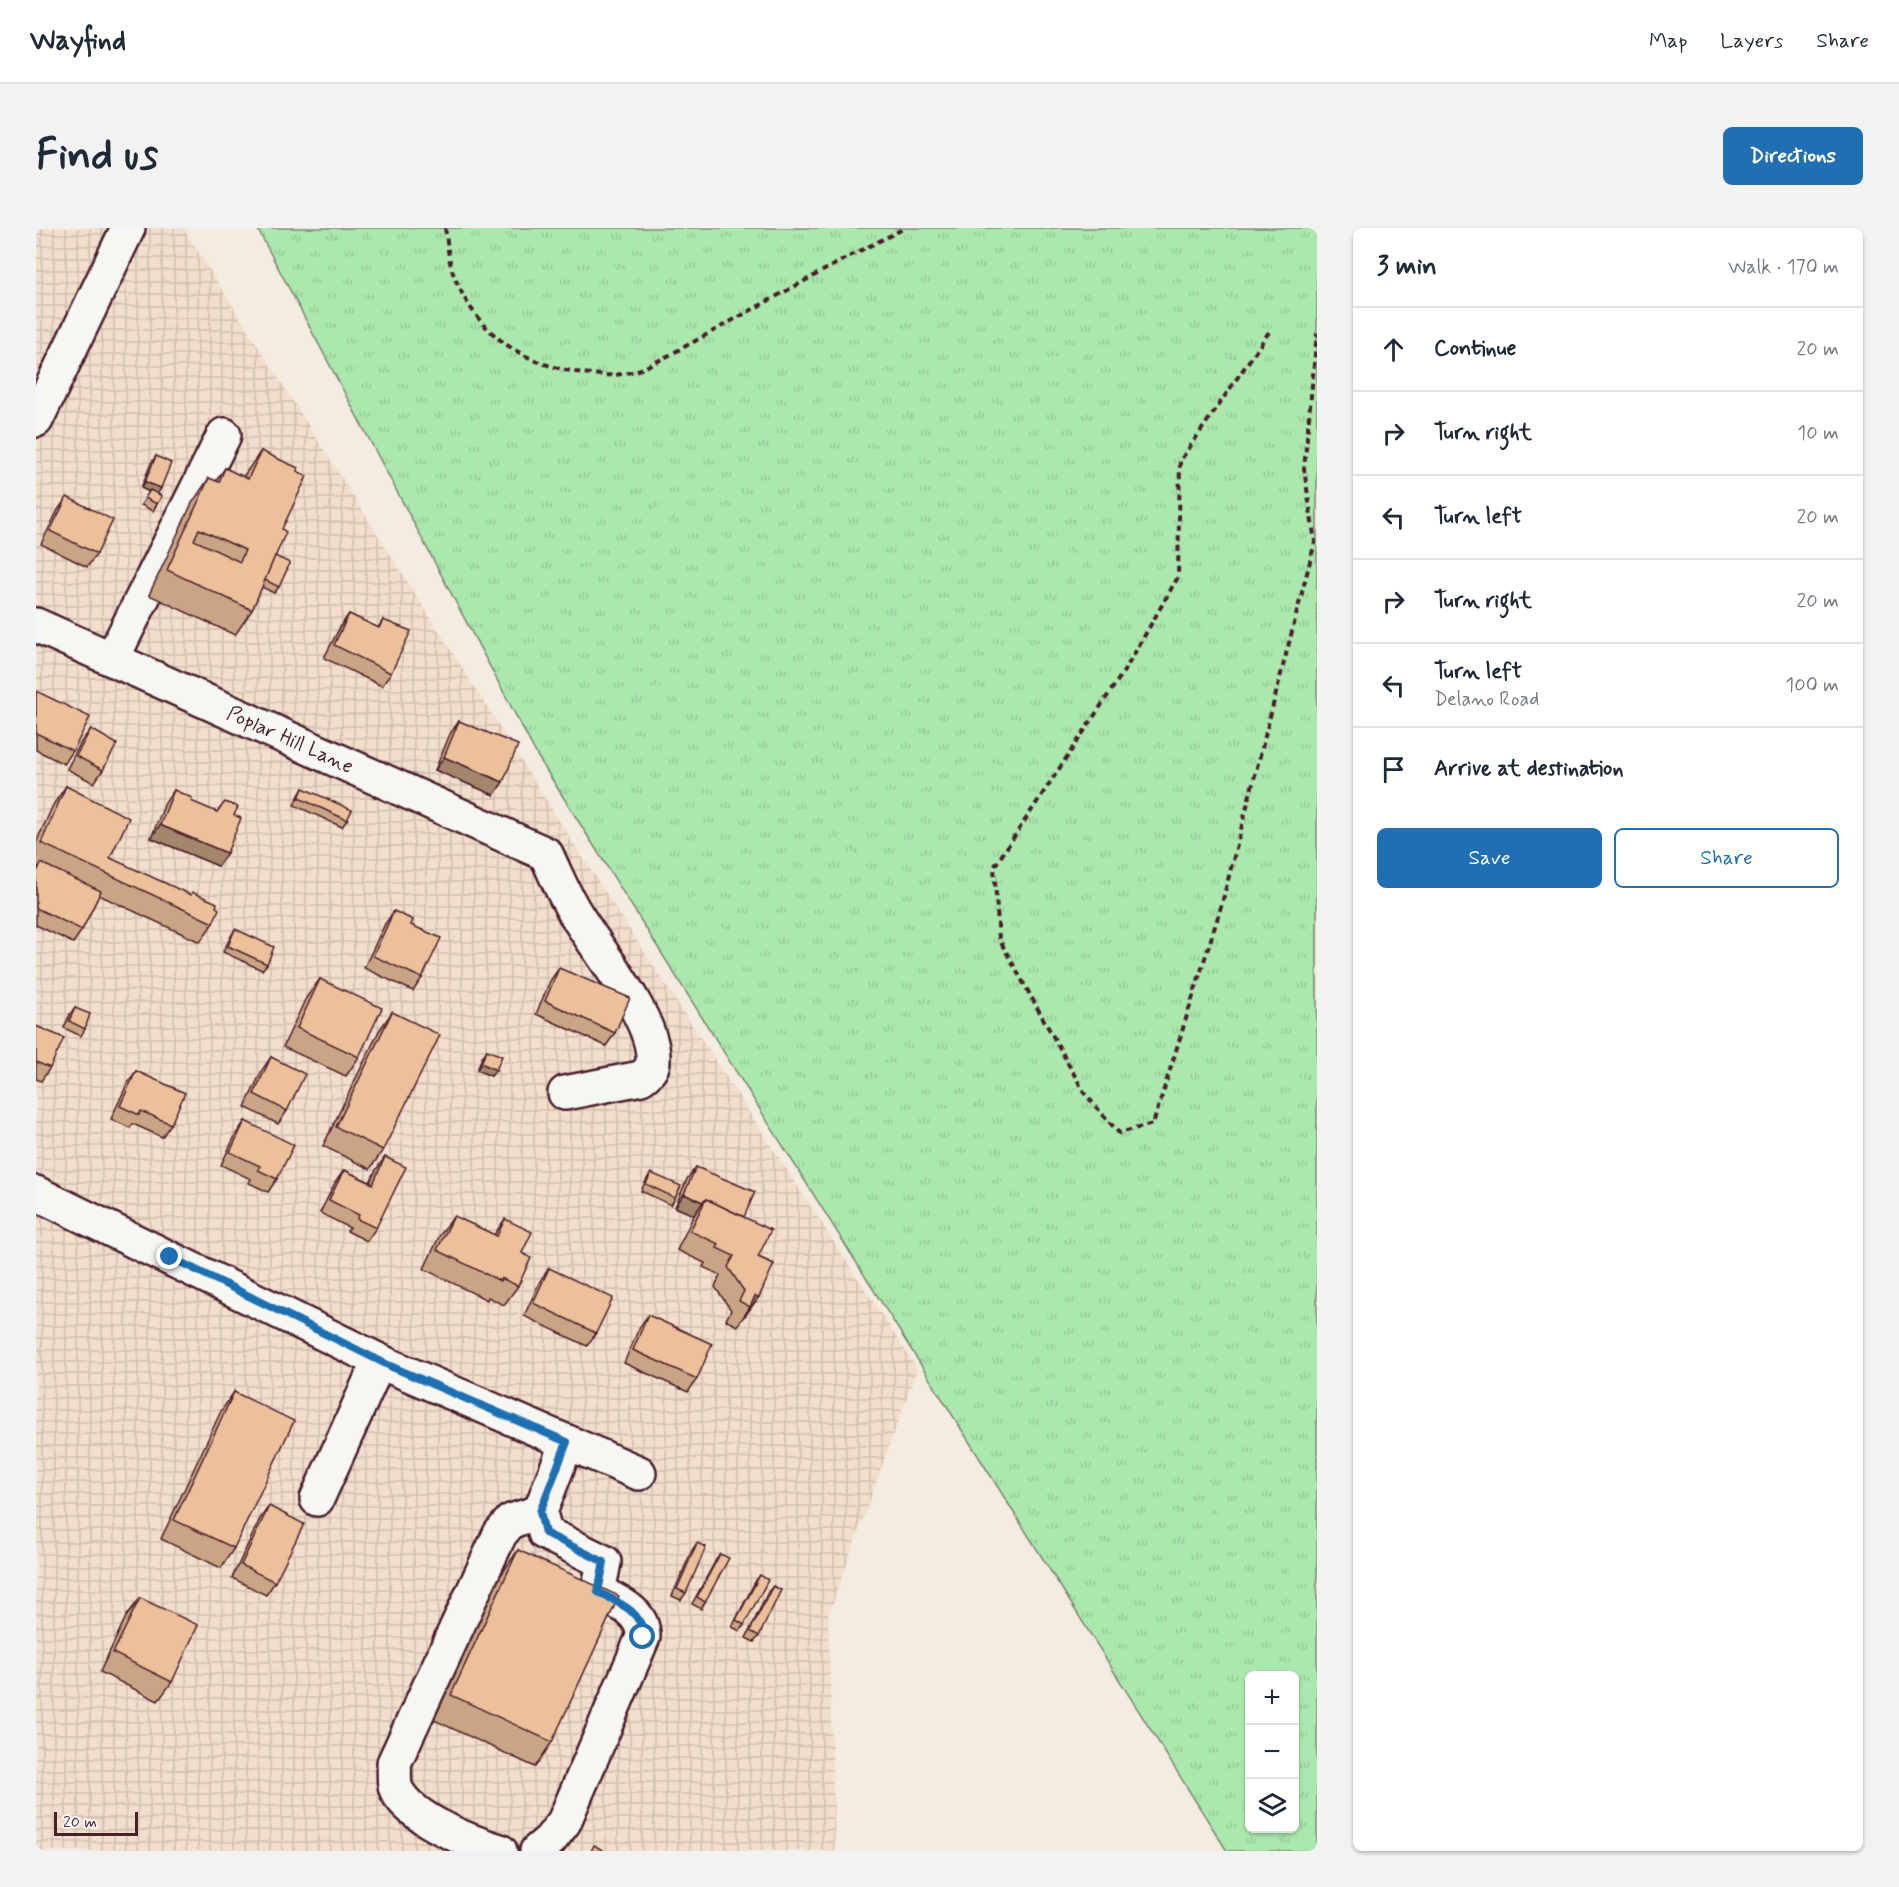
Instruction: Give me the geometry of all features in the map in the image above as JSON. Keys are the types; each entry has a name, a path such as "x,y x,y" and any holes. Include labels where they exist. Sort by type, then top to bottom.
{"street":[{"path":"36,420 128,228"},
{"path":"112,659 224,435"},
{"name":"Poplar Hill Lane","path":"36,625 546,854 573,911 622,985 648,1030 654,1061 649,1072 641,1078 565,1093"},
{"path":"36,1193 380,1361 639,1473"},
{"path":"317,1499 380,1361"},
{"path":"537,1851 550,1840 564,1822 643,1637 644,1627 636,1615 598,1592 604,1562 545,1533 540,1512 567,1442"},
{"path":"500,1851 457,1834 415,1813 395,1790 394,1763 500,1534 512,1521 540,1512"}],"path":[{"path":"445,228 454,276 466,300 495,338 514,352 539,363 599,376 639,370 664,358 905,228"},
{"path":"1269,332 1180,461 1178,577 1126,668 994,867 999,939 1085,1094 1119,1133 1153,1124 1221,907 1316,542 1304,470 1317,333"}],"shaded area":[{"path":"36,228 183,228 579,852 917,1369 828,1616 835,1851 36,1851"}],"green space":[{"path":"257,228 1317,228 1317,1851 1227,1851 538,757"}],"building":[{"path":"261,451 298,468 297,471 307,476 282,529 286,532 252,610 167,570 209,478 219,482 225,468 248,479","holes":["199,529 245,550 240,562 194,540"]},
{"path":"156,456 171,463 161,488 145,482"},
{"path":"150,490 162,496 157,504 145,498"},
{"path":"67,497 113,520 97,554 50,531"},
{"path":"275,556 290,563 279,587 265,580"},
{"path":"349,614 379,628 383,620 411,631 391,673 334,645"},
{"path":"36,691 90,717 73,751 36,733"},
{"path":"459,721 518,745 503,782 444,757"},
{"path":"91,729 117,744 103,770 76,756"},
{"path":"66,786 129,818 110,858 191,895 192,892 217,903 216,907 219,909 213,923 41,843"},
{"path":"303,788 352,810 347,820 299,798"},
{"path":"174,790 192,798 191,801 217,812 225,802 238,807 234,815 241,818 227,853 160,825"},
{"path":"41,863 101,891 82,930 36,908 36,874"},
{"path":"394,911 413,920 411,925 441,938 422,978 373,956"},
{"path":"235,929 274,947 267,964 228,946"},
{"path":"559,968 630,998 615,1033 545,1001"},
{"path":"320,979 382,1008 359,1057 297,1028"},
{"path":"75,1008 90,1014 85,1029 69,1021"},
{"path":"392,1012 440,1035 383,1150 336,1127"},
{"path":"36,1026 64,1038 50,1068 36,1062"},
{"path":"487,1050 502,1056 496,1070 481,1063"},
{"path":"271,1057 305,1074 287,1111 254,1094"},
{"path":"136,1071 185,1093 171,1124 141,1111 139,1115 120,1106"},
{"path":"245,1121 294,1145 277,1179 258,1170 260,1166 230,1152"},
{"path":"385,1157 406,1167 376,1228 357,1219 359,1215 329,1200 344,1170 373,1184"},
{"path":"696,1167 755,1192 744,1217 706,1199 703,1202 684,1194"},
{"path":"651,1173 681,1186 675,1198 646,1184"},
{"path":"706,1199 771,1230 758,1257 774,1264 759,1297 755,1296 750,1307 739,1301 744,1291 728,1267 734,1256 717,1248 719,1244 690,1231"},
{"path":"454,1216 497,1236 505,1219 532,1232 522,1253 531,1258 518,1286 501,1278 500,1281 437,1250"},
{"path":"549,1268 613,1298 596,1333 533,1303"},
{"path":"648,1315 712,1344 697,1379 633,1350"},
{"path":"234,1392 294,1421 234,1548 174,1520"},
{"path":"269,1506 304,1524 275,1582 241,1565"},
{"path":"697,1543 706,1547 686,1593 677,1589"},
{"path":"518,1550 619,1596 552,1742 451,1695"},
{"path":"720,1554 729,1558 705,1602 697,1597"},
{"path":"760,1575 768,1580 744,1625 736,1620"},
{"path":"773,1586 781,1590 759,1636 750,1631"},
{"path":"140,1598 198,1625 172,1682 113,1653"},
{"path":"594,1845 604,1851 591,1851"}],"route":[{"path":"170,1257 390,1366 567,1442 540,1512 545,1533 604,1562 598,1592 615,1600 636,1615 644,1627 643,1637"}]}
